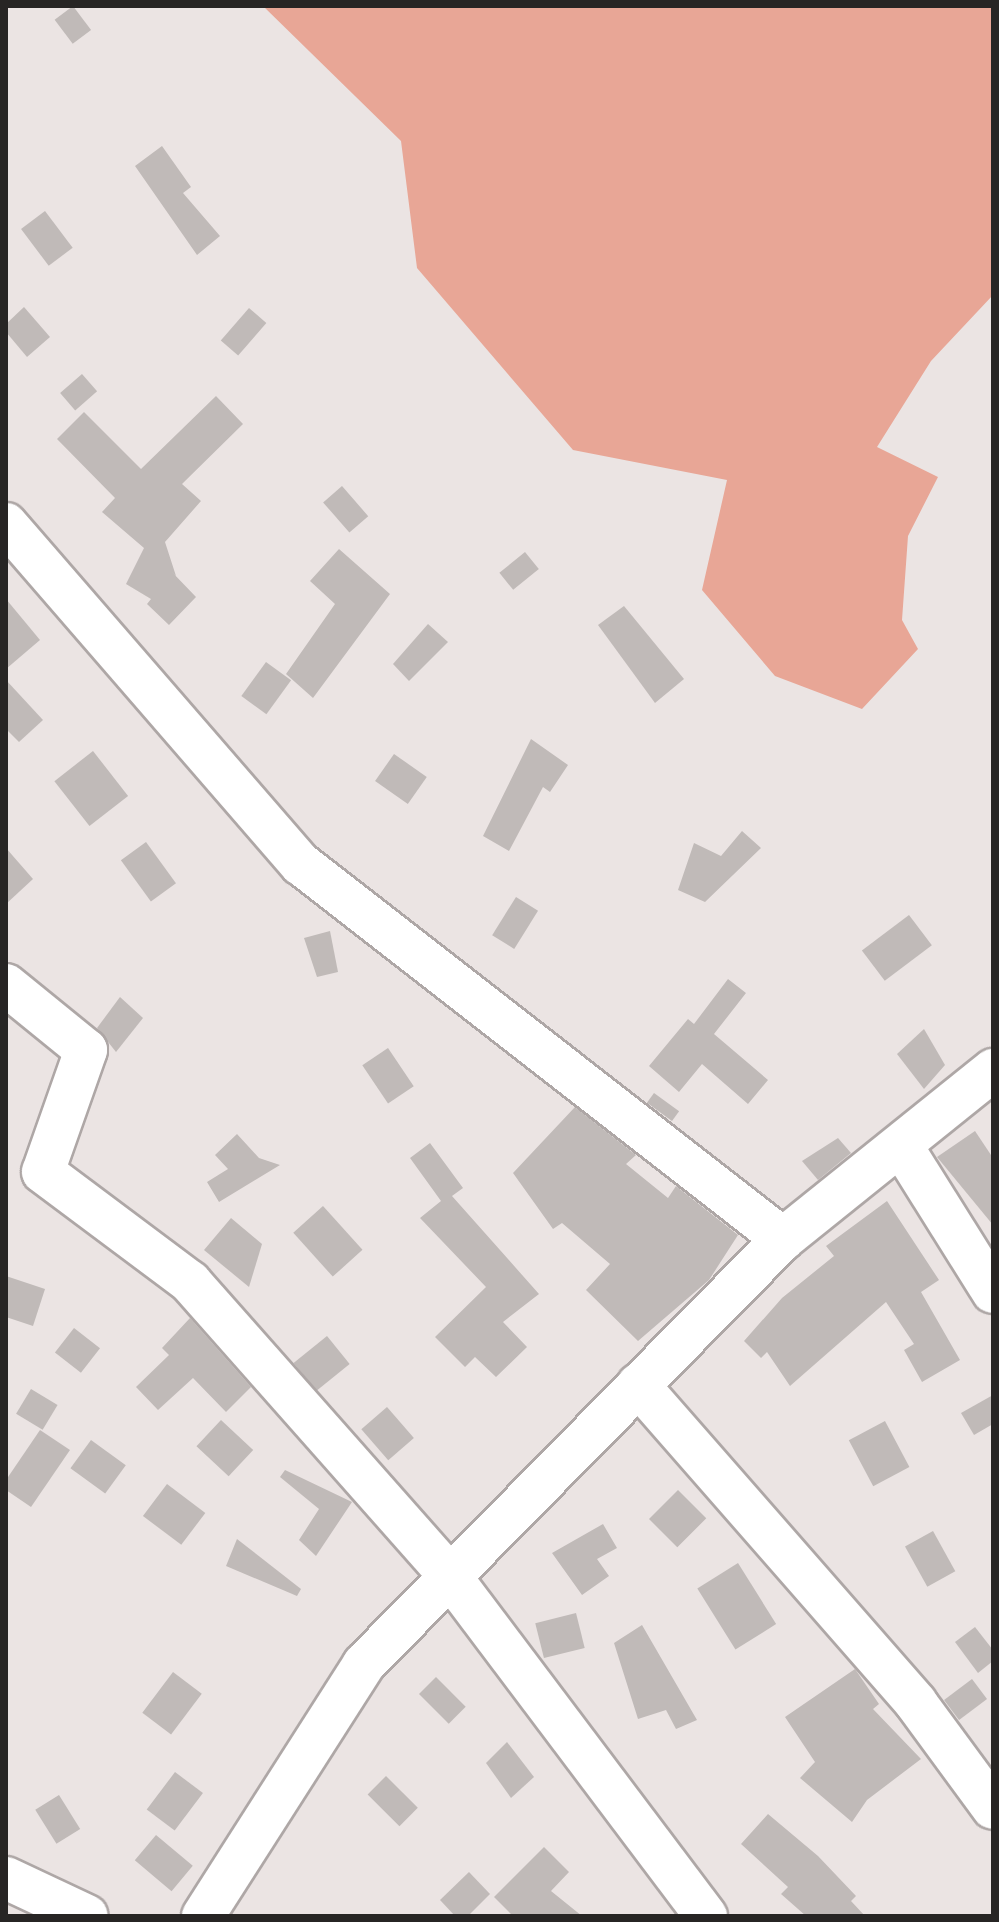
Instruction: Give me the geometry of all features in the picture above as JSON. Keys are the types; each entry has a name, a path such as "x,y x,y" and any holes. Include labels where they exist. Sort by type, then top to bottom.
{"street":[{"path":"6,524 301,864 783,1239"},
{"path":"6,985 86,1050 43,1172 190,1282 449,1575 706,1916"},
{"path":"203,1916 364,1664 783,1239 902,1147 993,1070"},
{"path":"902,1147 993,1292"},
{"path":"638,1385 916,1703 993,1808"},
{"path":"6,1878 87,1916"}],"shaded area":[{"path":"263,6 993,6 993,295 931,361 877,447 938,477 908,536 902,620 918,649 862,709 775,676 702,590 727,480 573,450 417,268 401,141"}],"building":[{"path":"73,6 91,30 73,44 55,20"},
{"path":"162,146 191,187 183,193 220,236 197,255 135,166"},
{"path":"45,211 73,248 49,266 21,229"},
{"path":"24,307 50,337 27,357 6,332 6,324"},
{"path":"249,308 266,323 238,356 221,340"},
{"path":"82,374 97,391 75,410 60,393"},
{"path":"216,396 243,424 182,484 201,501 165,542 176,576 171,571 196,597 169,625 147,604 151,599 126,584 144,548 102,512 115,498 57,439 84,412 141,469"},
{"path":"342,486 368,516 349,533 323,502"},
{"path":"339,549 390,594 313,698 286,674 335,604 310,581"},
{"path":"525,552 539,569 513,590 499,573"},
{"path":"6,599 40,640 6,669"},
{"path":"624,606 684,679 655,703 598,625"},
{"path":"428,624 448,642 409,681 393,664"},
{"path":"266,662 291,680 266,714 241,696"},
{"path":"6,680 43,720 19,742 6,729"},
{"path":"531,739 568,765 550,792 543,787 509,851 483,836"},
{"path":"93,751 128,796 89,826 54,781"},
{"path":"394,754 427,777 408,804 375,781"},
{"path":"742,831 761,848 705,902 678,890 694,843 721,856"},
{"path":"146,842 176,883 151,901 121,860"},
{"path":"6,848 33,879 6,904"},
{"path":"516,897 538,911 514,949 492,935"},
{"path":"909,915 932,945 885,981 862,951"},
{"path":"330,931 338,972 317,977 304,938"},
{"path":"728,979 746,993 714,1034 768,1080 748,1104 702,1064 679,1092 649,1066 688,1019 694,1024"},
{"path":"120,997 143,1018 116,1052 97,1028"},
{"path":"924,1029 945,1065 924,1089 897,1054"},
{"path":"388,1048 414,1086 388,1103 362,1065"},
{"path":"654,1093 679,1111 672,1121 647,1103"},
{"path":"575,1107 636,1155 626,1164 668,1198 676,1186 738,1235 709,1280 638,1341 586,1290 610,1264 562,1223 553,1229 513,1173"},
{"path":"975,1131 993,1158 993,1225 937,1157"},
{"path":"237,1134 259,1158 280,1165 219,1202 207,1182 228,1169 215,1155"},
{"path":"838,1138 851,1153 818,1180 802,1161"},
{"path":"430,1143 463,1188 452,1196 539,1294 503,1322 527,1347 496,1377 475,1357 465,1367 435,1337 486,1287 420,1218 441,1201 410,1158"},
{"path":"887,1201 939,1280 921,1292 960,1360 922,1382 904,1350 914,1344 886,1302 790,1386 767,1352 761,1358 744,1341 782,1298 834,1256 826,1246"},
{"path":"323,1206 362,1250 333,1277 293,1233"},
{"path":"231,1218 262,1244 249,1287 204,1250"},
{"path":"6,1276 45,1289 33,1326 6,1317"},
{"path":"190,1318 251,1387 226,1412 193,1378 158,1410 136,1387 169,1355 162,1348"},
{"path":"74,1328 100,1348 81,1373 55,1352"},
{"path":"327,1336 350,1364 316,1391 294,1363"},
{"path":"31,1389 58,1405 43,1430 16,1414"},
{"path":"993,1395 993,1424 974,1435 961,1413"},
{"path":"387,1407 414,1438 388,1460 361,1429"},
{"path":"221,1420 253,1450 229,1476 196,1446"},
{"path":"885,1421 909,1467 873,1486 849,1440"},
{"path":"40,1430 70,1450 31,1507 6,1490 6,1480"},
{"path":"91,1440 126,1465 105,1494 70,1468"},
{"path":"285,1470 352,1502 316,1556 299,1540 319,1509 280,1477"},
{"path":"167,1484 205,1513 181,1545 143,1516"},
{"path":"678,1490 706,1518 677,1547 649,1519"},
{"path":"603,1524 617,1548 597,1559 609,1576 582,1595 552,1553"},
{"path":"933,1531 955,1571 927,1587 905,1547"},
{"path":"237,1539 301,1589 297,1596 226,1566"},
{"path":"738,1563 776,1624 735,1649 697,1588"},
{"path":"576,1613 585,1648 544,1658 535,1623"},
{"path":"642,1625 697,1720 676,1729 666,1710 638,1719 614,1643"},
{"path":"975,1627 993,1650 993,1661 978,1673 955,1642"},
{"path":"855,1669 879,1704 873,1709 921,1759 867,1800 852,1822 800,1778 815,1762 785,1717"},
{"path":"173,1672 202,1694 171,1734 142,1713"},
{"path":"436,1677 466,1707 449,1724 419,1694"},
{"path":"972,1679 987,1699 959,1720 944,1700"},
{"path":"507,1742 534,1777 511,1798 486,1763"},
{"path":"175,1772 203,1793 175,1831 147,1810"},
{"path":"386,1776 418,1808 399,1826 368,1794"},
{"path":"59,1795 80,1829 56,1844 35,1810"},
{"path":"768,1814 818,1856 856,1896 851,1901 865,1916 806,1916 781,1894 788,1887 741,1844"},
{"path":"156,1835 193,1866 172,1891 135,1860"},
{"path":"544,1847 569,1872 551,1891 582,1916 513,1916 494,1897"},
{"path":"469,1872 490,1894 468,1916 455,1916 440,1900"}]}
